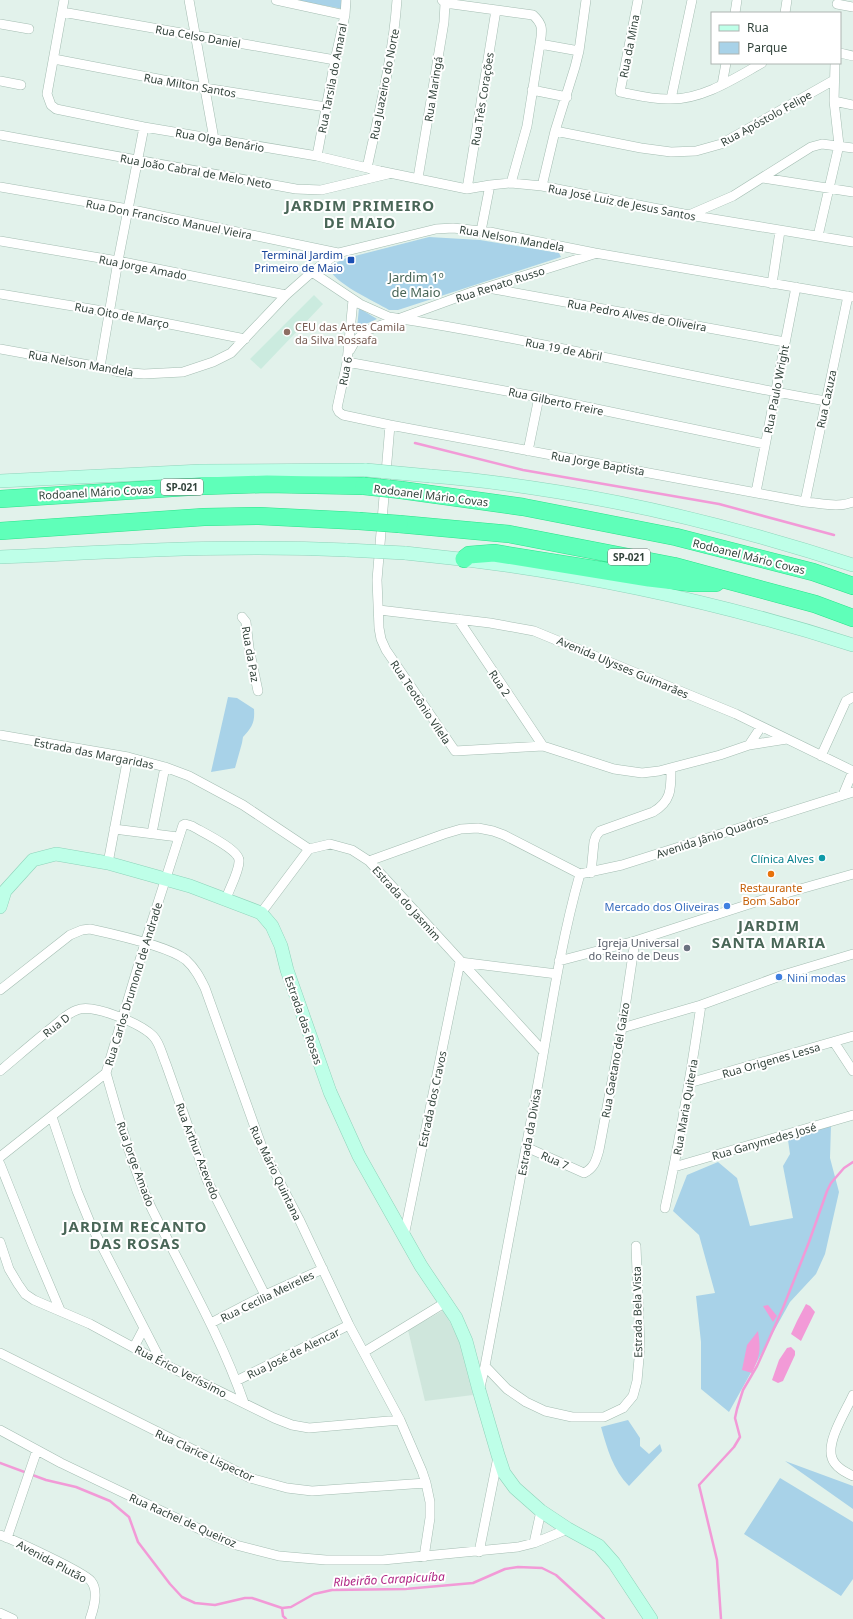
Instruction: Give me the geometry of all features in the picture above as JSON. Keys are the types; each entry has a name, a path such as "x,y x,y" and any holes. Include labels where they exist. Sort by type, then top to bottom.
{"highway":[{"name":"Rodoanel Mário Covas","path":"0,498 365,478 401,490 523,506 676,537 813,572 853,586"},
{"name":"SP-021","path":"0,531 204,517 259,516 359,521 510,534 674,566 815,604 853,618"},
{"path":"464,559 469,555 494,553 692,584 737,583"}],"main road":[{"path":"0,481 201,471 365,478 430,476 456,478 539,489 635,506 740,531 853,565"},
{"path":"0,557 226,548 300,548 405,553 464,559 585,577 669,594 770,620 853,645"},
{"path":"0,907 3,893 33,860 56,854 108,863 190,886 261,913"},
{"name":"Estrada das Rosas","path":"261,913 272,926 281,946 302,1015 330,1092 359,1156 421,1266 456,1318 466,1340 479,1390 504,1473 514,1488 541,1511 568,1529 599,1546 614,1563 651,1619"}],"street":[{"path":"54,59 64,0"},
{"path":"189,0 214,139"},
{"path":"276,0 345,15"},
{"name":"Rua Tarsila do Amaral","path":"317,156 345,15 346,0"},
{"name":"Rua Juazeiro do Norte","path":"367,168 385,86 396,20 397,0"},
{"path":"542,186 555,131 567,97 580,51 586,0"},
{"name":"Rua da Mina","path":"638,0 620,92 671,100"},
{"path":"692,0 671,100 692,97 722,85 760,64"},
{"path":"735,12 738,0"},
{"path":"785,12 788,0"},
{"path":"444,1 533,15 540,22 542,31 527,126 511,183"},
{"name":"Rua Maringá","path":"418,178 443,29 444,1"},
{"path":"837,6 853,7"},
{"name":"Rua Três Corações","path":"467,189 496,10"},
{"name":"Rua Celso Daniel","path":"62,12 335,60"},
{"path":"0,24 29,29"},
{"path":"540,44 580,51"},
{"path":"841,53 853,56"},
{"name":"Rua Olga Benário","path":"54,59 47,94 51,105 56,110 144,127 317,156 391,173"},
{"name":"Rua Milton Santos","path":"54,59 205,88 326,107"},
{"path":"722,85 726,64"},
{"path":"818,236 838,145 834,101 835,64"},
{"name":"Rua Apóstolo Felipe","path":"555,131 641,148 671,152 696,152 721,144 834,80"},
{"path":"0,81 21,85"},
{"path":"532,90 567,97"},
{"path":"834,101 853,105"},
{"path":"100,367 118,261 144,127"},
{"name":"Rua João Cabral de Melo Neto","path":"0,135 296,189 321,190 391,173"},
{"path":"689,215 733,196 811,147 822,144 853,148"},
{"name":"Rua José Luiz de Jesus Santos","path":"391,173 467,189 490,184 511,183 542,186 689,215 853,242"},
{"path":"763,178 853,192"},
{"path":"481,232 490,184"},
{"name":"Rua Don Francisco Manuel Vieira","path":"0,187 128,209 338,253"},
{"name":"Rua Nelson Mandela","path":"0,349 100,367 119,372 144,374 184,372 213,362 231,352 286,295 312,272 338,253 436,229 453,228 481,232 850,297"},
{"path":"772,284 780,231"},
{"name":"Rua Jorge Amado","path":"0,241 118,261 286,295"},
{"name":"Rua Renato Russo","path":"347,358 355,341 368,330 472,292 596,253"},
{"name":"Rua 19 de Abril","path":"312,272 353,300 389,317 613,358 776,393 826,401"},
{"name":"Rua Paulo Wright","path":"756,492 796,287"},
{"name":"Rua Pedro Alves de Oliveira","path":"488,288 786,342"},
{"name":"Rua Oito de Março","path":"0,294 109,312 245,339"},
{"name":"Rua Cazuza","path":"805,502 850,297"},
{"name":"Rua 6","path":"343,415 337,408 347,358 353,300"},
{"name":"Rua Gilberto Freire","path":"347,358 540,396 765,444"},
{"path":"528,451 540,396"},
{"name":"Rua Jorge Baptista","path":"343,415 805,502 830,504 844,504 853,502"},
{"name":"Rua Teotônio Vilela","path":"390,425 378,580 380,633 386,650 455,751 543,746 614,769 630,772 659,771 749,745 787,739"},
{"name":"Avenida Ulysses Guimarães","path":"379,610 490,623 534,631 736,714 853,771"},
{"name":"Rua da Paz","path":"242,617 246,622 249,648 258,691"},
{"name":"Rua 2","path":"458,619 543,746"},
{"path":"821,756 849,699"},
{"path":"749,745 761,727"},
{"name":"Estrada das Margaridas","path":"0,735 128,757 165,767 189,776 243,805 309,849"},
{"path":"108,863 128,757"},
{"path":"152,833 165,767"},
{"path":"591,873 596,836 600,831 654,812 661,807 668,799 671,768"},
{"path":"842,795 853,771"},
{"name":"Avenida Jânio Quadros","path":"580,874 591,873 622,865 853,792"},
{"path":"114,829 178,837 183,825 188,824 230,848 239,859 238,866 226,899"},
{"path":"369,861 460,829 478,828 504,835 580,874"},
{"name":"Rua Carlos Drumond de Andrade","path":"0,1157 106,1073 178,837"},
{"name":"Estrada do Jasmim","path":"309,849 330,844 352,850 369,861 543,1051"},
{"path":"261,913 309,849"},
{"name":"Estrada da Divisa","path":"479,1390 485,1366 526,1147 559,962 580,874"},
{"path":"559,962 635,941 765,899 853,874"},
{"name":"Rua Mário Quintana","path":"0,990 70,935 82,930 95,930 145,943 177,955 186,960 195,970 205,988 263,1150 350,1325 400,1420 426,1483 430,1502 430,1518 424,1557"},
{"name":"Rua Gaetano del Gaizo","path":"584,1172 590,1170 596,1162 599,1150 622,1028 635,941"},
{"path":"622,1028 701,1005 783,975 853,954"},
{"path":"460,962 557,974"},
{"name":"Estrada dos Cravos","path":"404,1236 460,962"},
{"name":"Rua Maria Quiteria","path":"665,1208 689,1083 701,1005"},
{"name":"Rua D","path":"0,1071 58,1023 78,1009 87,1008 122,1018"},
{"name":"Rua Arthur Azevedo","path":"122,1018 147,1031 159,1046 207,1180 265,1295"},
{"name":"Rua Origenes Lessa","path":"689,1083 853,1036"},
{"path":"834,1042 853,1071"},
{"name":"Rua Jorge Amado","path":"106,1073 124,1136 139,1179 151,1207 211,1323 244,1402"},
{"name":"Rua Ganymedes José","path":"674,1167 853,1115"},
{"path":"52,1117 77,1191 91,1225 162,1362"},
{"name":"Rua 7","path":"526,1147 584,1172"},
{"path":"0,1164 29,1238 60,1310"},
{"name":"Rua Érico Veríssimo","path":"0,1242 12,1274 25,1294 34,1300 90,1324 162,1362 292,1426 309,1428 400,1420"},
{"name":"Estrada Bela Vista","path":"485,1366 507,1389 526,1402 545,1411 572,1417 604,1417 623,1408 633,1396 637,1381 640,1347 636,1246"},
{"name":"Rua Cecilia Meireles","path":"211,1323 265,1295 323,1269"},
{"path":"364,1352 446,1302"},
{"name":"Rua José de Alencar","path":"236,1381 350,1325"},
{"path":"134,1347 144,1328"},
{"name":"Rua Clarice Lispector","path":"0,1353 250,1478 287,1488 312,1491 426,1483"},
{"path":"853,1395 830,1447 832,1459 838,1468 853,1476"},
{"name":"Rua Rachel de Queiroz","path":"0,1430 37,1450 207,1533 236,1545 279,1556 326,1560 383,1560 479,1552 518,1547 568,1529"},
{"path":"3,1536 26,1483 37,1450"},
{"path":"479,1552 498,1455"},
{"path":"534,1542 541,1511"},
{"name":"Avenida Plutão","path":"3,1536 56,1561 90,1580 94,1586 95,1596 90,1618"},
{"path":"0,1613 13,1619"}],"shaded area":[{"name":"CEU das Artes Camila da Silva Rossafa","path":"314,295 323,304 261,369 250,359"},
{"path":"806,1304 815,1312 801,1341 791,1334"},
{"path":"768,1305 777,1316 773,1322 763,1306"},
{"path":"444,1310 465,1353 473,1395 425,1401 408,1330"},
{"path":"758,1331 759,1353 752,1373 742,1370 747,1345"},
{"path":"791,1347 795,1351 795,1355 783,1381 778,1383 772,1380 779,1360 787,1348"}],"green space":[{"path":"295,0 344,0 343,9"},
{"path":"429,237 480,240 559,253 561,257 398,310 389,310 345,285 337,279 329,267 343,259"},
{"path":"359,308 377,319 357,328"},
{"path":"228,697 237,698 254,709 254,718 251,727 243,737 235,768 211,772"},
{"path":"831,1125 830,1158 839,1192 825,1254 816,1274 790,1302 729,1412 701,1389 701,1342 696,1296 715,1293 699,1235 673,1211 687,1175 718,1162 737,1178 750,1226 793,1218 783,1166 790,1154 788,1140"},
{"path":"628,1420 640,1438 640,1446 649,1454 660,1444 662,1451 629,1486 623,1480 615,1466 608,1451 601,1427"},
{"path":"785,1461 853,1486 853,1509"},
{"path":"780,1478 853,1522 853,1579 841,1596 744,1534"}],"waterway":[{"path":"415,443 523,470 719,504 834,535"},
{"path":"721,1619 717,1560 699,1485 734,1447 740,1437 735,1418 743,1390 757,1366 783,1308 827,1191 831,1183 844,1168 853,1162"},
{"name":"Ribeirão Carapicuíba","path":"0,1463 46,1480 76,1487 110,1501 129,1517 138,1542 170,1584 182,1597 195,1603 215,1605 245,1598 252,1598 282,1608 291,1607 314,1594 332,1590 405,1589 473,1583 505,1569 518,1567 542,1568 556,1575 604,1619"},
{"path":"282,1608 283,1616 286,1619"}],"place":[{"name":"Terminal Jardim Primeiro de Maio","path":"351,260"},
{"name":"CEU das Artes Camila da Silva Rossafa","path":"287,332"},
{"name":"Clínica Alves","path":"822,858"},
{"name":"Restaurante Bom Sabor","path":"771,874"},
{"name":"Mercado dos Oliveiras","path":"727,906"},
{"name":"Igreja Universal do Reino de Deus","path":"687,948"},
{"name":"Nini modas","path":"779,977"}],"district":[{"name":"JARDIM PRIMEIRO DE MAIO","path":"360,214"},
{"name":"Jardim 1º de Maio","path":"416,284"},
{"name":"JARDIM SANTA MARIA","path":"769,934"},
{"name":"JARDIM RECANTO DAS ROSAS","path":"135,1234"}]}
